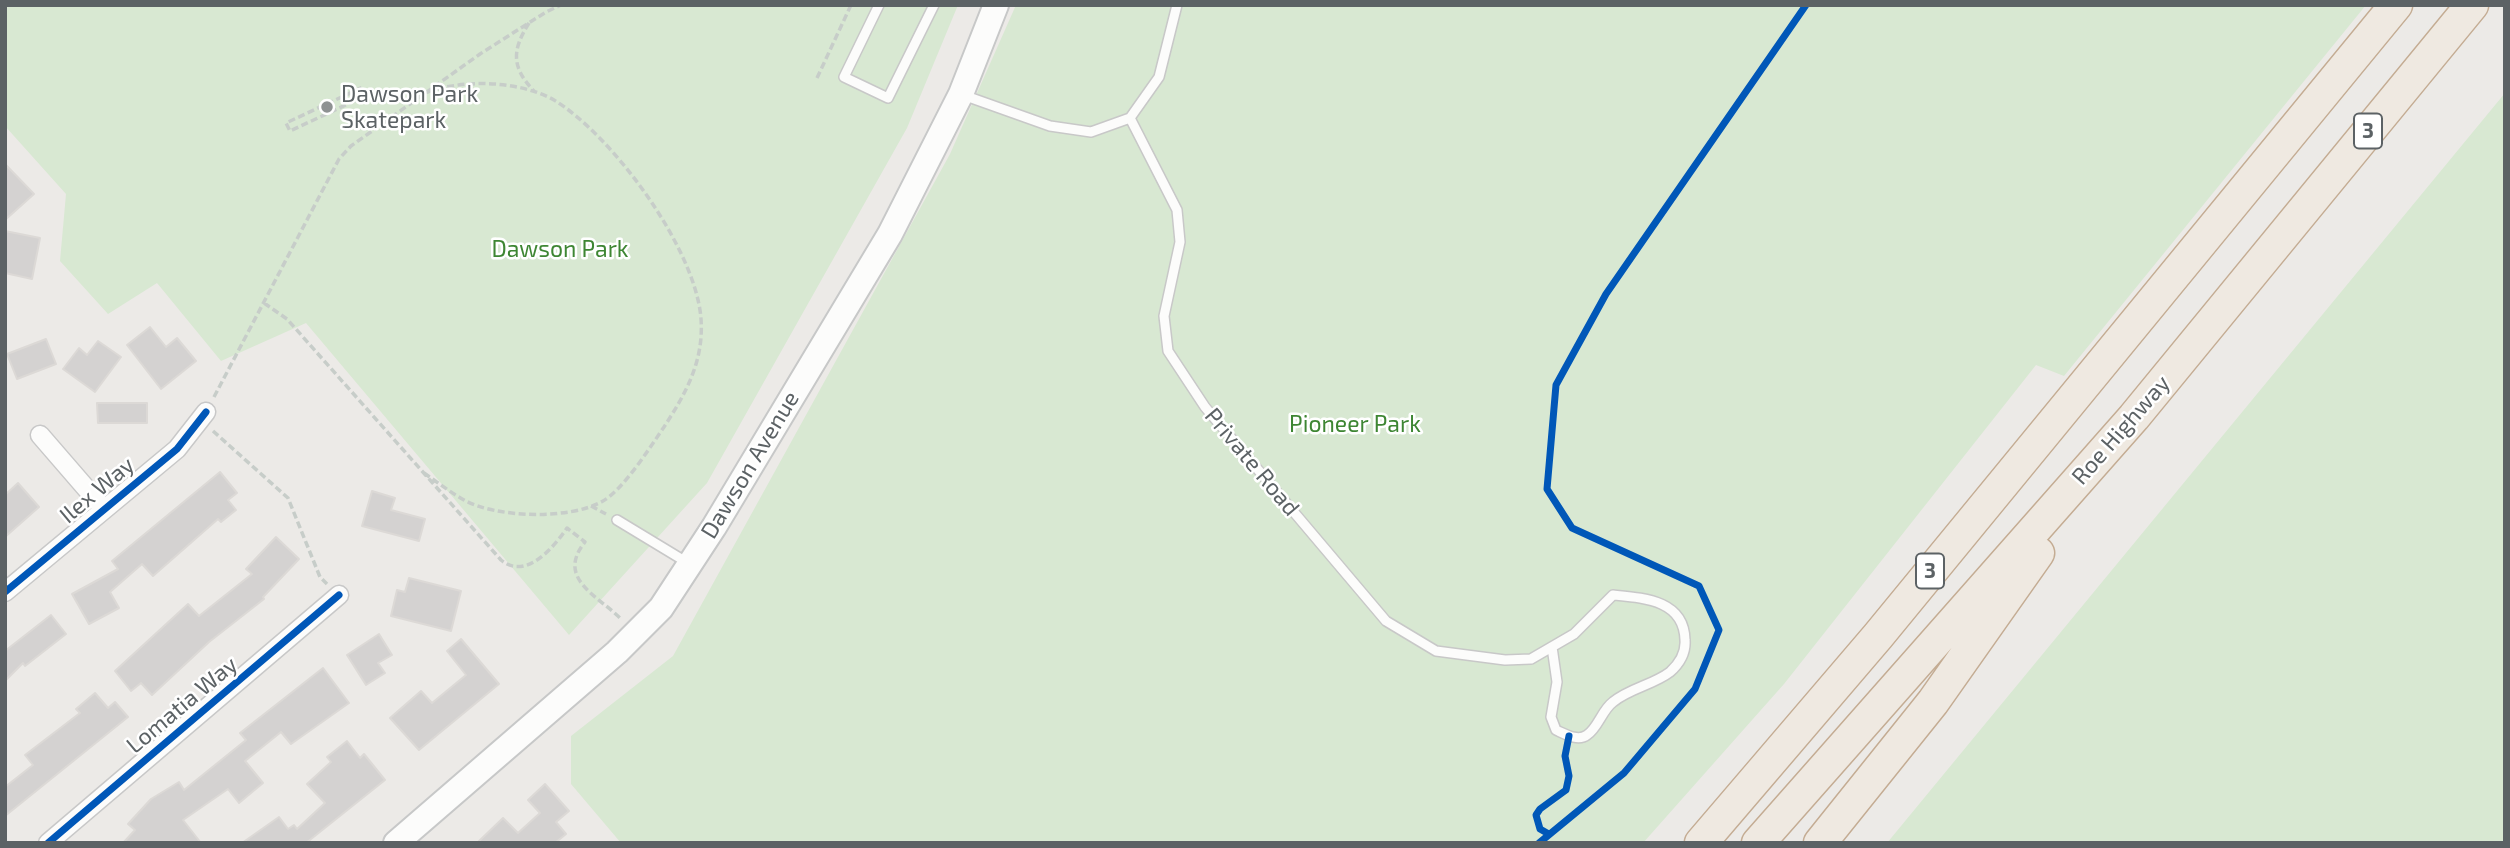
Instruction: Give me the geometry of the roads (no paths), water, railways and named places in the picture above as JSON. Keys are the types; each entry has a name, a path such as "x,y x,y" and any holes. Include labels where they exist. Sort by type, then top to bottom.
{"highway":[{"name":"3","path":"1701,843 1886,625 2396,5"},
{"name":"Roe Highway","path":"1758,843 2134,417 2472,5"},
{"path":"1820,843 1933,702 2134,417"}],"main road":[{"name":"Dawson Avenue","path":"409,839 617,652 661,608 890,234 961,94 996,5"}],"street":[{"name":"Ilex Way","path":"5,592 177,449 204,416"},
{"name":"Ilex Way","path":"40,435 104,509"},
{"name":"Lomatia Way","path":"59,839 339,595"}],"lane":[{"path":"879,5 844,77 888,98 934,5"},
{"path":"961,94 1050,126 1091,132 1130,118 1158,77 1177,5"},
{"name":"Private Road","path":"1130,118 1177,210 1180,242 1164,316 1168,351 1205,407 1386,621 1436,650 1505,660 1531,659 1574,634 1613,595 1648,599 1666,605 1679,616 1685,629 1686,648 1680,661 1668,673 1632,688 1615,700 1587,735 1578,738 1556,730 1551,717 1557,682 1552,647"},
{"path":"617,520 689,564"}],"place":[{"name":"Dawson Park Skatepark","path":"327,107"}],"park label":[{"name":"Dawson Park","path":"560,249"},
{"name":"Pioneer Park","path":"1355,424"}]}
